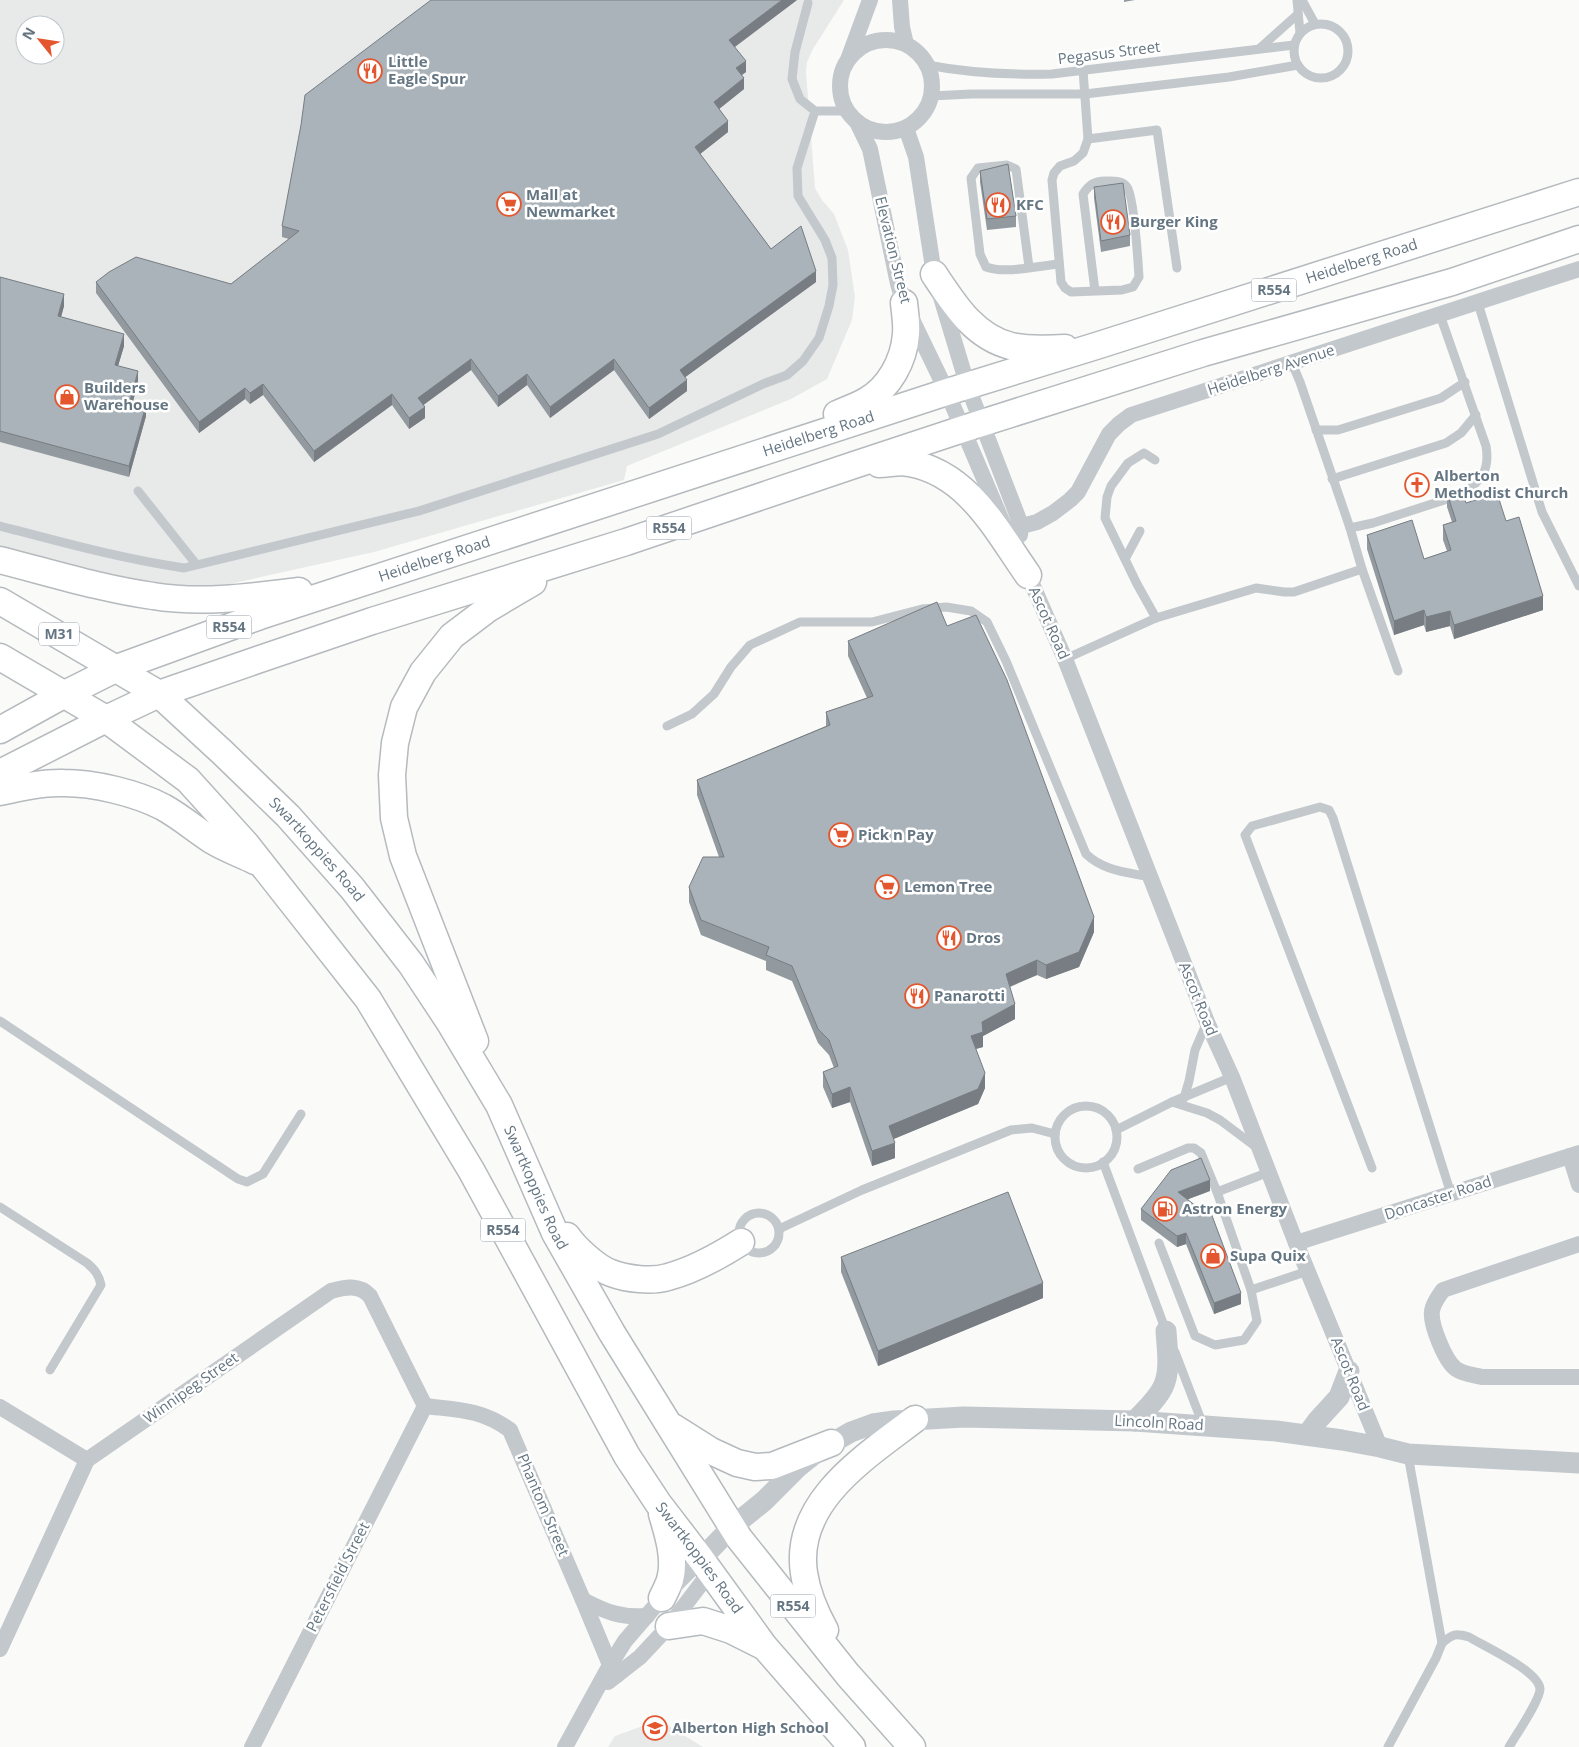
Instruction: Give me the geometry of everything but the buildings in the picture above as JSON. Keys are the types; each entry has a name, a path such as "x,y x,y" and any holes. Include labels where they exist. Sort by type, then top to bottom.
{"main road":[{"name":"Heidelberg Road","path":"0,730 116,668 342,588 958,389 1579,192"},
{"name":"R554","path":"106,719 159,694 372,621 636,539 850,466 1203,353 1452,282 1579,239"},
{"path":"934,274 953,303 973,326 998,341 1028,349 1096,346"},
{"path":"720,466 866,401 883,388 898,364 904,347 906,333 904,303"},
{"path":"850,466 908,462 925,467 960,486 976,501 1028,575"},
{"path":"499,1105 403,856 394,818 392,775 395,743 404,707 423,672 452,636 489,608 575,558"},
{"path":"0,560 80,581 153,596 181,599 239,598 342,588"},
{"name":"M31","path":"0,601 116,668"},
{"name":"Swartkoppies Road","path":"0,657 106,719 188,780 246,844 368,999 471,1170 627,1456 658,1503 706,1565 764,1646 852,1747"},
{"name":"Swartkoppies Road","path":"116,668 159,694 223,752 288,816 352,888 411,964 450,1023 499,1105 555,1233 612,1333 735,1533 848,1675 912,1747"},
{"path":"0,773 106,719"},
{"path":"0,792 22,786 64,782 134,794 186,821 215,842 262,864"},
{"path":"541,1201 568,1239 592,1261 610,1273 646,1279 667,1277 707,1262 741,1242"},
{"path":"848,1675 815,1612 808,1592 802,1559 805,1539 815,1512 834,1487 855,1466 915,1419"},
{"path":"668,1424 711,1451 737,1463 755,1467 772,1466 831,1443"},
{"path":"658,1503 669,1538 671,1558 670,1578 659,1613 703,1621 731,1630 764,1646"}],"street":[{"name":"Elevation Street","path":"870,0 843,68 840,83 841,98 870,149 898,284 904,303 958,389"},
{"path":"900,0 902,27 906,44"},
{"path":"846,63 863,46 877,41 892,40 906,44 918,53 927,65 932,80 931,96 926,109 918,120 906,128 894,132 881,133 868,129 852,117"},
{"name":"Elevation Street","path":"906,128 916,157 934,274 958,389 972,427"},
{"name":"Heidelberg Avenue","path":"1014,528 1037,522 1053,514 1070,500 1078,492 1109,434 1131,416 1579,269"},
{"path":"972,427 1014,528"},
{"name":"Ascot Road","path":"1014,528 1017,551 1065,660 1207,1022 1232,1077 1296,1243 1380,1447"},
{"path":"1574,1154 1579,1185"},
{"name":"Doncaster Road","path":"1296,1243 1574,1154"},
{"path":"1579,1244 1443,1290 1432,1308 1432,1318 1448,1360 1456,1369 1482,1376 1579,1377"},
{"name":"Winnipeg Street","path":"87,1460 331,1291 344,1287 365,1291 370,1296 424,1406"},
{"path":"1135,1421 1164,1386 1167,1374 1166,1331"},
{"path":"1307,1435 1339,1397 1349,1371"},
{"name":"Phantom Street","path":"424,1406 474,1412 496,1420 510,1430 613,1670"},
{"name":"Petersfield Street","path":"252,1747 424,1406"},
{"path":"0,1408 87,1460 0,1649"},
{"name":"Lincoln Road","path":"735,1533 798,1467 831,1443 851,1432 873,1424 915,1419 964,1416 1203,1425 1307,1435 1380,1447 1408,1454 1579,1463"},
{"path":"565,1747 597,1691 613,1670 625,1641 659,1613 735,1533"},
{"path":"613,1670 640,1657 659,1613 706,1565"},
{"path":"583,1600 618,1615 634,1617 659,1613"}],"lane":[{"path":"1297,0 1300,33"},
{"path":"1302,0 1315,24"},
{"path":"808,3 795,52 792,79 800,99 815,111 852,117"},
{"path":"1260,48 1298,14"},
{"path":"1315,24 1333,26 1345,39 1348,48 1344,66 1329,77 1312,77 1304,72 1294,58 1294,45 1300,33 1306,27 1315,24"},
{"name":"Pegasus Street","path":"927,65 954,70 1017,75 1052,74 1294,45"},
{"path":"931,96 1085,94 1229,77 1298,65"},
{"path":"1083,70 1088,139 1083,153 1074,161 1060,166 1054,173 1052,180 1061,282 1064,288 1072,292 1122,290 1133,287 1139,276 1131,200 1127,188 1120,182 1099,181 1089,185 1084,194 1095,291"},
{"path":"0,526 152,563 184,568 419,511 658,434 763,384 787,375 803,361 819,338 833,285 832,258 825,240 798,196 797,168 815,111"},
{"path":"1088,139 1157,130 1177,268"},
{"path":"1029,267 1016,170 1007,164 978,168 971,178 980,254 986,267 995,271 1059,264"},
{"path":"1478,302 1542,512 1579,586"},
{"path":"1350,528 1373,523 1463,494 1475,485 1485,470 1488,458 1486,446 1440,315"},
{"path":"1292,363 1398,671"},
{"path":"1316,430 1338,430 1441,398 1465,382"},
{"path":"1332,479 1446,442 1461,433 1476,415"},
{"path":"1155,460 1144,453 1128,463 1111,486 1107,498 1105,518 1108,528 1156,618"},
{"path":"138,491 196,564"},
{"path":"1125,559 1140,531"},
{"path":"1065,660 1156,618 1256,588 1294,592 1362,569"},
{"path":"667,726 692,714 714,694 731,667 750,645 800,622 872,622 922,609 946,607 971,611 987,622 1006,661 1086,854 1105,868 1150,877"},
{"path":"1372,1168 1245,835 1252,826 1320,807 1329,810 1333,818 1451,1194"},
{"path":"0,1021 238,1179 247,1182 263,1174 301,1114"},
{"path":"1184,1098 1195,1050 1207,1022"},
{"path":"1116,1130 1172,1102 1232,1077"},
{"path":"1172,1102 1220,1120 1260,1150"},
{"path":"1087,1106 1105,1113 1112,1120 1116,1130 1116,1140 1114,1150 1103,1162 1090,1168 1080,1168 1070,1164 1059,1154 1056,1148 1055,1134 1060,1119 1068,1112 1087,1106"},
{"path":"779,1229 862,1190 1011,1130 1032,1128 1055,1134"},
{"path":"1138,1169 1188,1148 1194,1148 1201,1153 1217,1192 1251,1290 1257,1321 1244,1340 1215,1345 1195,1336 1159,1243"},
{"path":"1103,1162 1203,1425"},
{"path":"1217,1192 1269,1172"},
{"path":"0,1207 87,1263 96,1270 99,1276 101,1285 50,1370"},
{"path":"760,1213 769,1216 775,1221 779,1229 778,1240 766,1252 760,1253 749,1250 741,1242 740,1227 745,1219 752,1214 760,1213"},
{"path":"1251,1290 1308,1271"},
{"path":"1408,1454 1442,1643"},
{"path":"1388,1747 1436,1658 1442,1643 1452,1635 1460,1634 1469,1637 1527,1671 1536,1679 1540,1687 1538,1697 1509,1747"}],"shaded area":[{"path":"0,0 844,0 813,49 807,62 806,72 815,188 834,214 848,250 855,297 852,320 827,379 791,399 627,466 624,480 374,552 207,589 177,592 0,553"},
{"name":"Alberton High School","path":"659,1720 703,1747 608,1747 615,1736"}],"place":[{"name":"Little Eagle Spur","path":"370,71"},
{"name":"Mall at Newmarket","path":"509,204"},
{"name":"KFC","path":"998,205"},
{"name":"Burger King","path":"1113,222"},
{"name":"Builders Warehouse","path":"67,397"},
{"name":"Alberton Methodist Church","path":"1417,485"},
{"name":"Pick n Pay","path":"841,835"},
{"name":"Lemon Tree","path":"887,887"},
{"name":"Dros","path":"949,938"},
{"name":"Panarotti","path":"917,996"},
{"name":"Astron Energy","path":"1165,1209"},
{"name":"Supa Quix","path":"1213,1256"},
{"name":"Alberton High School","path":"655,1728"}]}
